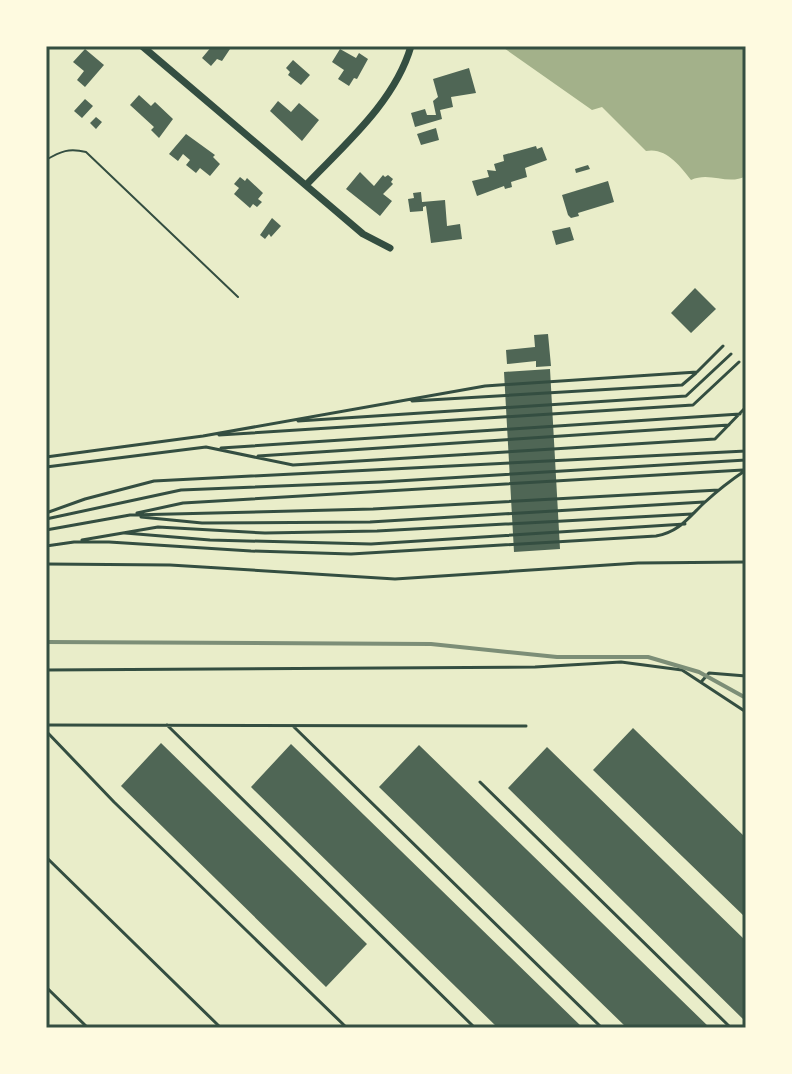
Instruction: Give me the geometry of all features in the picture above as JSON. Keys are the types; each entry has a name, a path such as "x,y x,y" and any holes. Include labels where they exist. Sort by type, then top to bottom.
{"street":[{"path":"142,46 363,234 390,248"},
{"path":"152,54 158,46"},
{"path":"306,185 369,117 387,93 411,46"}],"lane":[{"path":"396,401 682,385 723,346"},
{"path":"282,422 686,396 731,354"},
{"path":"203,436 693,405 739,362"},
{"path":"46,457 203,436 485,386 697,372"},
{"path":"46,467 206,447 293,465 715,439 746,407"},
{"path":"216,449 740,414"},
{"path":"254,457 729,425"},
{"path":"46,513 154,481 746,451"},
{"path":"46,519 181,490 381,482 746,460"},
{"path":"74,542 381,554 656,536 671,533 685,524 704,502 746,470"},
{"path":"46,530 183,503 746,470"},
{"path":"130,515 373,509 719,490"},
{"path":"130,515 202,523 370,522 704,502"},
{"path":"46,546 158,527 265,533 377,531 693,514"},
{"path":"117,532 210,540 371,544 685,524"},
{"path":"46,564 212,567 395,579 638,563 746,562"},
{"path":"46,670 535,667 621,662 682,670 746,712"},
{"path":"700,682 709,673 746,676"},
{"path":"46,725 526,726"},
{"path":"167,725 475,1028"},
{"path":"293,726 602,1028"},
{"path":"46,731 114,802 347,1028"},
{"path":"480,782 731,1028"},
{"path":"46,857 221,1028"},
{"path":"46,987 88,1028"}],"path":[{"path":"46,160 60,151 72,149 86,152 238,297"}],"shaded area":[{"path":"501,46 746,46 746,176 732,180 705,177 691,180 666,155 646,151 602,107 592,110"}],"building":[{"path":"212,46 232,46 222,61 217,59 211,66 202,58"},
{"path":"85,49 104,65 85,87 77,80 84,71 73,62"},
{"path":"340,49 356,58 359,53 368,59 357,79 354,78 349,86 338,79 344,70 332,62"},
{"path":"293,60 310,75 301,85 288,75 290,72 286,68"},
{"path":"469,68 476,93 451,97 453,107 440,110 442,119 415,127 411,113 425,109 427,115 436,115 433,101 438,97 433,79"},
{"path":"139,95 151,106 155,102 173,119 159,138 151,130 154,127 130,105"},
{"path":"85,99 93,106 82,118 74,111"},
{"path":"278,101 291,112 299,103 319,120 302,141 270,111"},
{"path":"96,117 102,122 96,129 90,123"},
{"path":"436,128 439,140 421,145 417,134"},
{"path":"186,134 215,155 213,157 220,164 210,176 200,168 196,173 186,165 190,160 183,154 178,161 169,154"},
{"path":"536,146 537,149 542,147 547,160 525,168 527,177 511,182 512,187 505,189 504,186 477,196 472,181 489,177 487,170 496,171 494,164 504,161 503,155"},
{"path":"588,165 590,169 576,173 575,169"},
{"path":"360,172 374,186 383,175 393,179 393,184 383,194 392,201 380,216 346,189"},
{"path":"240,177 245,181 247,178 263,193 258,199 262,202 257,207 253,204 250,208 234,194 239,188 234,184"},
{"path":"608,181 614,202 578,213 579,216 571,218 568,215 562,195"},
{"path":"421,192 422,202 445,200 447,226 460,224 462,239 431,243 426,206 423,211 410,212 408,199 414,198 413,193"},
{"path":"272,218 281,226 265,239 260,235"},
{"path":"570,227 574,240 556,245 552,231"},
{"path":"695,288 716,309 691,333 671,313"},
{"path":"548,334 551,366 536,367 536,361 507,364 506,350 535,347 534,335"},
{"path":"550,369 560,549 514,552 504,372"},
{"path":"633,728 746,838 746,918 593,770"},
{"path":"161,743 367,944 326,987 121,786"},
{"path":"291,744 583,1028 498,1028 251,787"},
{"path":"419,745 710,1028 627,1028 379,787"},
{"path":"547,747 746,941 746,1022 508,788"}],"railway":[{"path":"46,642 431,644 557,657 648,657 699,672 746,698"}]}
